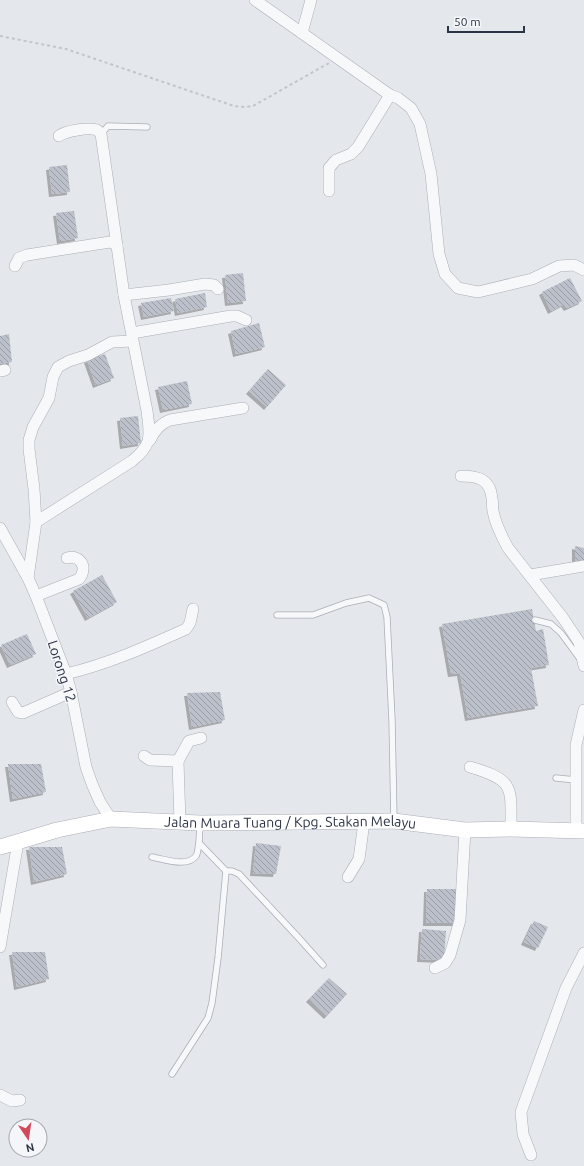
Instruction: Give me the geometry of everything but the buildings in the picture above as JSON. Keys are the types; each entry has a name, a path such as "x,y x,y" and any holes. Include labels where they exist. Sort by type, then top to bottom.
{"main road":[{"name":"Jalan Muara Tuang / Kpg. Stakan Melayu","path":"0,848 57,830 111,819 200,823 394,821 465,830 580,830"}],"street":[{"path":"255,0 390,95 398,98 411,108 420,124 431,174 439,254 445,274 458,288 478,292 532,279 559,266 574,265 584,270"},
{"path":"302,33 311,0"},
{"path":"329,191 329,168 336,160 352,154 358,147 390,95"},
{"path":"60,136 69,131 93,129 97,130 101,134 124,295 147,411 149,440"},
{"path":"15,266 19,258 27,254 110,242 117,245"},
{"path":"124,295 205,284 214,285 218,289"},
{"path":"28,578 36,522 29,440 33,427 49,398 53,377 58,367 69,361 88,355 112,342 132,337 230,316 237,316 246,320"},
{"path":"36,522 132,461 142,452 155,431 162,423 170,420 242,408"},
{"path":"461,476 470,476 483,479 490,487 493,511 508,548 563,618 579,642 584,666"},
{"name":"Lorong 12","path":"0,528 28,578 66,674 86,767 100,802 111,819"},
{"path":"36,596 80,579 83,572 81,562 78,558 73,556 67,558"},
{"path":"530,575 584,566"},
{"path":"66,674 127,656 186,628 190,623 193,609"},
{"path":"12,702 18,712 23,713 71,692"},
{"path":"580,830 576,745 584,710"},
{"path":"180,822 178,761 189,740 201,738"},
{"path":"144,756 150,760 178,761"},
{"path":"470,767 486,772 508,785 511,794 511,829"},
{"path":"348,877 359,859 364,822"},
{"path":"435,968 446,964 460,920 465,830"},
{"path":"0,947 18,842"},
{"path":"531,1155 523,1134 521,1112 566,988 584,953"},
{"path":"0,1095 12,1101 20,1100"}],"lane":[{"path":"101,134 108,126 147,127"},
{"path":"276,615 313,615 346,603 369,598 384,605 387,617 392,720 394,821"},
{"path":"535,620 551,624 561,633 573,648 584,666"},
{"path":"556,778 577,780"},
{"path":"152,857 183,862 190,861 196,855 199,844 200,823"},
{"path":"199,844 226,871 239,874 323,965"},
{"path":"172,1074 208,1018 212,1003 218,958 226,871"}],"path":[{"path":"0,36 66,50 244,108 253,106 337,58"}]}
